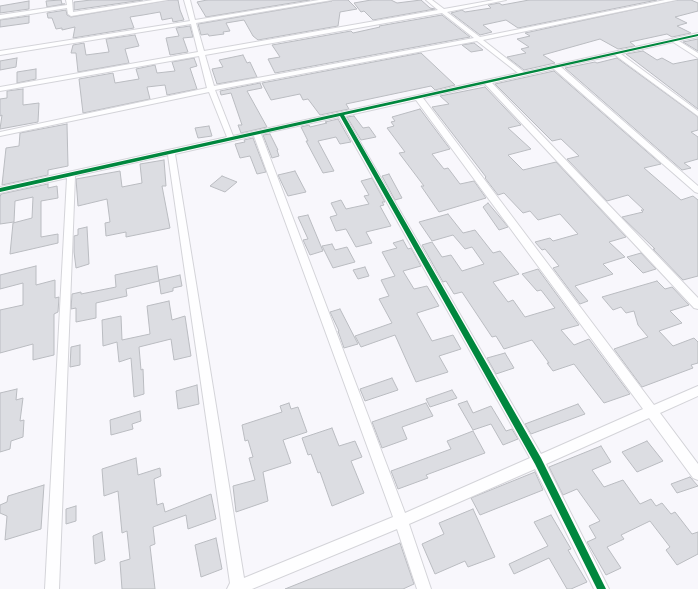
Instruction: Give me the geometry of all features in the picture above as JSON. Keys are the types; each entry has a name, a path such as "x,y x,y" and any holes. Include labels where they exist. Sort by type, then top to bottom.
{"street":[{"path":"69,0 71,14 164,0"},
{"path":"188,0 211,89 231,139"},
{"path":"0,53 329,0"},
{"path":"429,0 522,73"},
{"path":"0,89 503,0"},
{"path":"0,134 211,89 478,39 673,0"},
{"path":"0,17 70,6"},
{"path":"0,190 698,35"},
{"path":"674,40 698,56"},
{"path":"616,53 698,114"},
{"path":"555,66 698,190"},
{"path":"486,81 698,305"},
{"path":"418,97 698,474"},
{"path":"341,114 538,461 602,589"},
{"path":"257,133 401,521 424,589"},
{"path":"171,152 236,588 401,521 698,391"},
{"path":"52,589 71,174"}],"building":[{"path":"61,0 62,4 65,4 47,7 46,1"},
{"path":"91,0 143,0 74,10 74,2"},
{"path":"168,0 178,0 184,20 173,22 172,18 162,20 160,12 130,17 134,28 73,38 75,27 62,30 62,28 56,29 52,18 48,18 47,13 66,10 67,15 71,17"},
{"path":"207,0 310,0 206,17 197,2"},
{"path":"348,0 357,9 340,12 338,26 258,40 253,36 244,20 226,23 230,31 223,32 224,34 209,36 208,34 201,35 198,24 332,1"},
{"path":"371,0 391,0 397,3 421,0 430,8 435,9 373,20 364,11 361,12 354,3"},
{"path":"529,0 657,0 518,28 506,20 483,25 492,32 480,35 451,13 462,10 465,12 491,8 488,5 499,3 502,5"},
{"path":"677,0 691,0 698,3 698,11 675,17 687,23 677,26 691,33 672,37 667,34 630,42 635,46 618,49 600,39 543,55 555,63 524,70 507,57 526,53 521,49 529,47 517,39 530,36 525,33"},
{"path":"29,1 29,9 0,13 0,6"},
{"path":"442,15 470,37 275,73 268,59 280,57 272,45 351,31 353,33 380,27 379,26"},
{"path":"29,16 29,23 0,27 0,20"},
{"path":"190,26 193,37 183,38 188,52 170,55 166,38 179,36 176,28"},
{"path":"135,35 139,46 125,49 129,63 78,72 76,53 71,53 73,45 84,43 86,55 109,52 106,39"},
{"path":"698,39 698,51 683,42"},
{"path":"474,43 483,50 471,52 462,45"},
{"path":"643,51 657,60 662,58 673,64 698,59 698,109 626,54"},
{"path":"421,53 455,85 435,90 431,86 346,104 349,109 320,115 308,99 303,100 300,94 271,100 262,83"},
{"path":"243,55 247,63 250,62 257,77 217,84 212,69 223,67 219,60"},
{"path":"17,58 16,67 0,70 0,61"},
{"path":"194,58 197,66 190,68 197,89 167,95 165,85 147,87 150,99 83,113 79,79 113,73 115,83 139,79 136,69 155,65 157,73 175,71 172,62"},
{"path":"617,58 698,117 698,130 691,132 698,137 698,159 684,163 691,168 682,170 565,68"},
{"path":"36,69 36,79 17,83 17,72"},
{"path":"554,71 661,164 644,168 681,200 693,196 698,200 698,276 683,280 653,249 655,249 622,217 643,212 641,210 644,210 628,195 607,201 567,159 579,156 561,139 552,141 495,84"},
{"path":"260,83 262,88 247,91 267,127 241,133 238,125 242,125 231,93 221,95 220,91"},
{"path":"485,87 521,125 508,128 531,149 508,155 523,170 556,162 626,237 609,242 625,257 603,264 613,274 575,286 588,301 580,304 553,268 559,266 545,249 542,250 535,242 550,238 553,241 578,234 560,214 538,220 530,211 523,213 504,193 498,195 485,178 486,177 432,107 449,104 440,96"},
{"path":"23,89 23,105 39,103 38,122 0,129 2,115 0,116 0,99 7,98 7,91"},
{"path":"420,109 450,149 432,154 444,169 448,168 460,184 474,181 486,198 439,212 421,186 424,186 399,153 405,152 387,128 394,126 391,122 395,121 392,117"},
{"path":"354,116 363,128 369,127 376,137 361,140 347,117"},
{"path":"338,119 351,142 340,144 336,137 318,141 334,171 323,173 306,141 308,141 301,127 309,125 310,127"},
{"path":"67,124 68,166 48,170 48,175 2,185 6,148 19,146 20,133"},
{"path":"209,126 212,136 198,138 195,128"},
{"path":"270,134 278,150 279,156 272,158 263,135"},
{"path":"253,138 266,172 257,174 250,156 240,158 235,144 245,142 244,140"},
{"path":"164,160 166,186 162,186 170,228 126,237 126,232 106,236 105,223 110,222 107,199 78,206 76,179 120,171 122,187 142,183 140,164"},
{"path":"295,171 306,192 288,196 278,175"},
{"path":"389,174 402,198 395,200 382,176"},
{"path":"222,176 237,182 225,192 210,186"},
{"path":"372,178 385,202 382,202 384,205 380,206 391,226 366,232 372,243 356,247 346,229 336,231 330,217 337,215 331,203 341,200 346,209 369,204 364,196 369,195 361,181"},
{"path":"48,184 48,188 57,186 58,198 41,201 41,237 58,234 58,243 10,254 13,223 32,218 33,197 15,201 14,222 0,224 1,194"},
{"path":"488,203 508,227 499,230 483,207"},
{"path":"448,214 463,233 475,230 493,253 500,251 519,274 493,282 508,302 513,300 525,317 555,308 541,290 537,291 522,274 538,269 579,325 561,330 574,345 589,339 630,394 604,403 574,364 553,371 532,340 504,349 496,336 492,337 462,292 454,294 446,281 443,282 422,245 432,242 442,257 451,255 462,271 484,264 472,247 465,249 453,235 432,241 419,222"},
{"path":"308,215 323,251 310,255 303,240 308,239 298,217"},
{"path":"87,227 89,264 76,268 74,236 78,235 78,229"},
{"path":"403,240 408,249 411,248 421,266 403,271 414,289 427,286 439,306 417,314 432,341 453,335 461,349 439,356 448,372 416,382 395,335 361,347 355,336 392,323 379,299 389,296 381,280 395,276 382,252 397,248 393,243"},
{"path":"332,244 335,250 347,247 355,262 333,268 322,246"},
{"path":"641,253 656,269 643,273 627,257"},
{"path":"36,266 36,285 55,280 55,298 59,297 58,312 54,314 54,355 33,360 33,344 0,353 0,310 23,305 23,283 0,289 0,275"},
{"path":"157,266 159,281 126,289 127,296 96,303 96,318 76,322 76,308 71,309 72,294 81,292 81,294 116,287 115,275"},
{"path":"365,267 369,276 358,279 353,270"},
{"path":"180,275 182,286 173,288 173,291 161,294 159,280"},
{"path":"657,281 665,289 672,287 689,305 670,311 682,323 659,331 673,346 694,338 698,342 698,363 691,365 693,368 642,387 614,349 648,337 638,325 634,311 626,313 621,307 613,310 602,297"},
{"path":"169,301 172,320 185,316 191,356 174,360 171,339 139,347 141,370 143,369 144,394 134,397 131,358 119,362 117,342 103,346 102,320 121,316 122,340 150,334 147,306"},
{"path":"340,309 358,344 344,348 339,331 330,312"},
{"path":"80,345 80,365 70,367 71,347"},
{"path":"505,353 514,368 496,374 487,358"},
{"path":"392,378 398,390 365,401 360,389"},
{"path":"197,385 199,404 178,409 176,391"},
{"path":"17,389 16,400 23,398 20,421 24,420 23,437 11,441 10,449 0,452 0,393"},
{"path":"452,390 457,398 430,407 426,399"},
{"path":"467,401 473,413 491,406 506,431 512,429 518,439 503,445 491,424 473,430 458,404"},
{"path":"289,403 291,409 298,407 307,432 283,440 291,463 263,472 268,501 236,512 233,486 255,480 249,458 253,457 248,440 245,441 242,425 282,412 280,406"},
{"path":"426,403 433,416 402,427 407,439 382,448 372,422"},
{"path":"578,404 585,414 531,434 525,424"},
{"path":"140,411 141,421 132,424 133,429 111,435 110,420"},
{"path":"332,428 339,446 355,441 362,457 351,461 364,493 332,506 320,472 318,473 311,454 308,455 302,438"},
{"path":"473,431 485,453 426,475 428,478 398,489 391,471 451,449 447,441"},
{"path":"647,441 663,461 637,472 622,452"},
{"path":"601,446 611,462 592,470 604,487 623,480 640,504 651,499 656,506 662,503 671,514 675,512 692,534 698,532 698,554 677,565 666,550 670,547 650,521 621,535 624,539 607,547 621,568 606,575 587,542 596,538 589,526 600,521 577,489 563,495 549,467"},
{"path":"136,458 138,475 160,468 161,476 154,479 157,505 163,503 165,512 211,494 216,519 188,529 186,515 153,527 155,544 150,546 155,589 122,589 120,562 130,559 127,531 122,533 118,491 104,496 102,469"},
{"path":"535,472 543,490 480,515 471,498"},
{"path":"690,477 698,486 677,493 671,484"},
{"path":"44,485 41,529 5,540 7,516 0,513 0,505 7,502 8,496"},
{"path":"76,506 76,521 66,524 66,509"},
{"path":"473,509 495,557 468,567 465,561 435,574 422,544 444,534 439,523"},
{"path":"551,515 571,549 568,550 587,582 571,589 567,589 549,558 514,574 509,564 548,546 534,522"},
{"path":"102,532 105,560 95,564 93,536"},
{"path":"216,538 222,569 201,577 195,545"},
{"path":"400,543 414,584 403,589 285,589"}],"cycle path":[{"path":"0,190 698,35"},
{"path":"341,114 538,461 602,589"}]}
